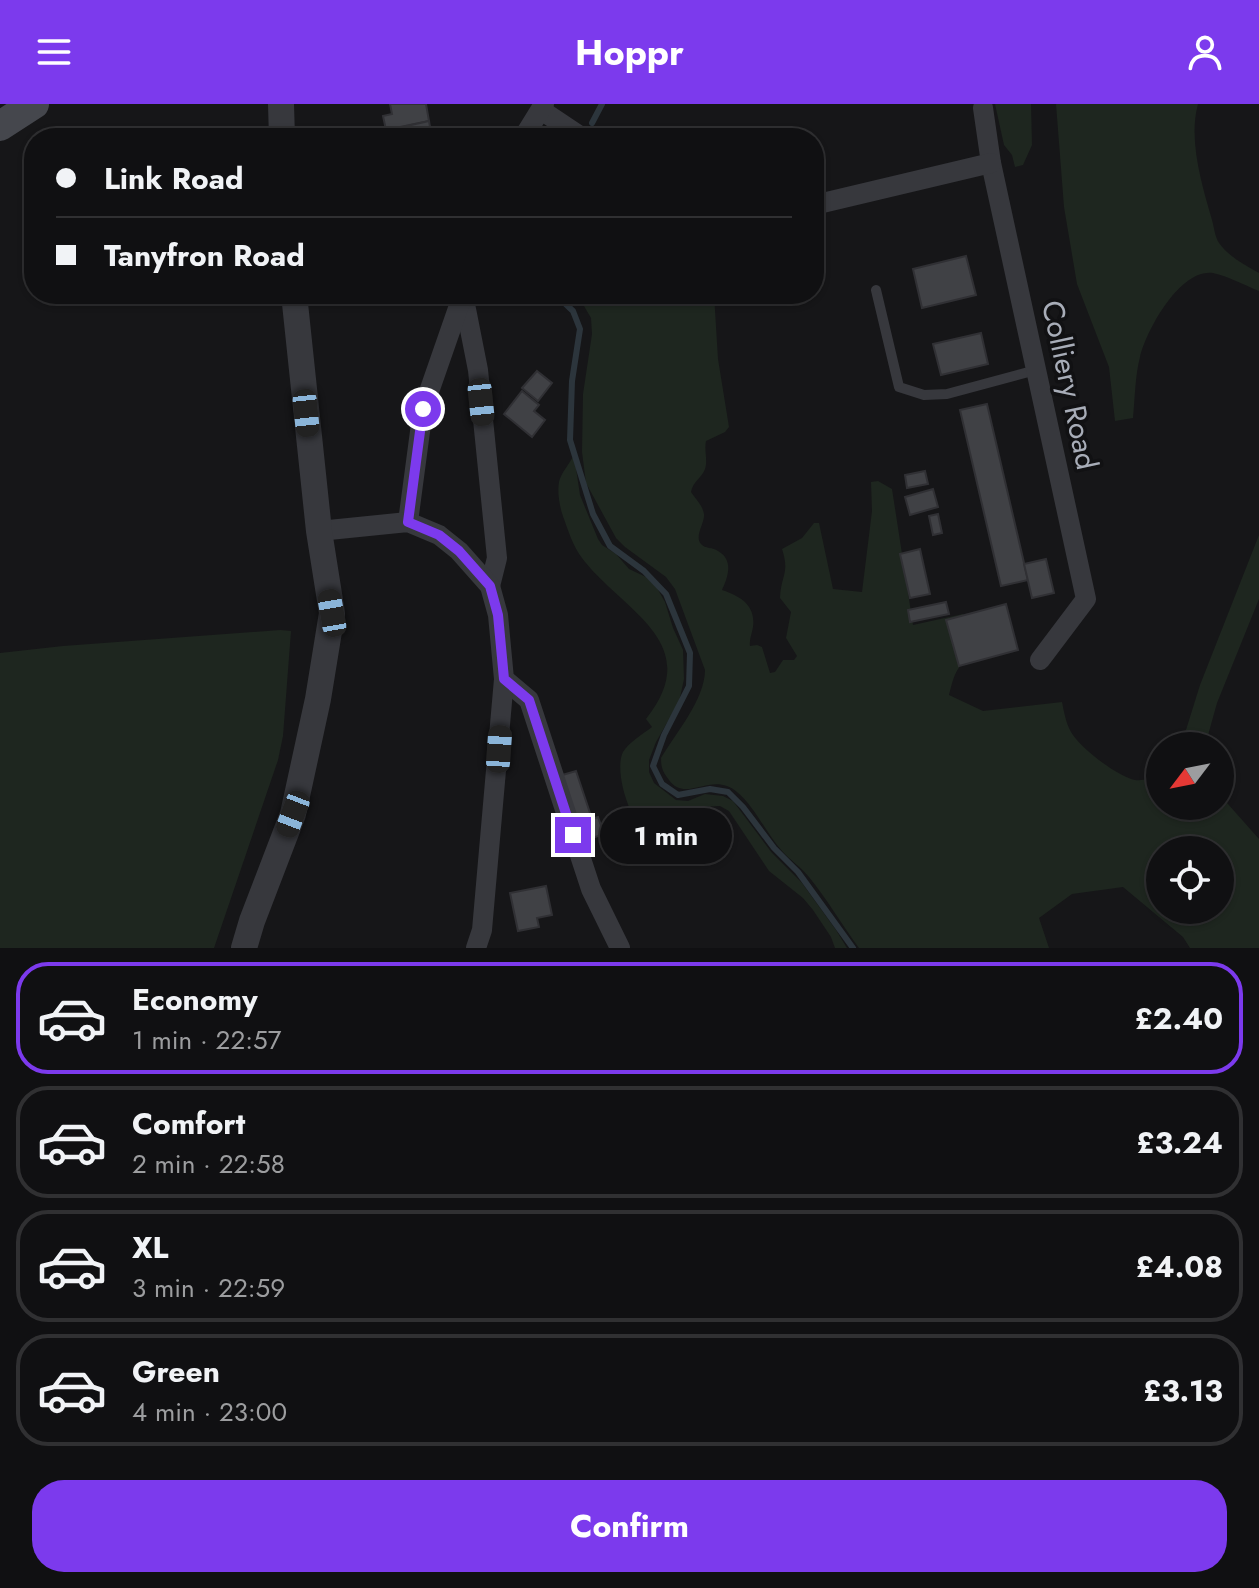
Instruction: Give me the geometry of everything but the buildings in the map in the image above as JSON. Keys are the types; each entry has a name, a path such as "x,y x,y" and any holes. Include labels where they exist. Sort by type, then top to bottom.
{"main road":[{"path":"0,126 34,104"}],"street":[{"path":"281,104 282,128"},
{"path":"529,128 542,107 570,128"},
{"name":"Colliery Road","path":"983,108 991,163 1086,599 1040,660"},
{"path":"824,203 991,163"},
{"path":"244,948 293,814 318,699 332,613 319,531 295,304"},
{"path":"408,522 423,409 460,304"},
{"path":"465,304 478,370 497,558 490,586"},
{"path":"319,531 408,522 439,535 459,551 490,586 498,615 504,679 482,930 476,948"},
{"path":"504,679 529,700 591,889 620,948"}],"lane":[{"path":"876,290 899,387 924,395 947,394 1036,370"}],"shaded area":[{"path":"995,104 1031,104 1032,145 1023,165 1015,167 1012,155 1004,145"},
{"path":"1056,104 1198,104 1195,147 1216,238 1232,257 1259,273 1259,291 1213,273 1201,274 1189,280 1166,303 1149,332 1140,357 1133,418 1115,421 1109,367 1077,284 1064,207"},
{"path":"583,304 715,304 718,359 729,427 706,441 705,469 691,492 704,514 699,541 726,559 728,574 722,590 735,595 749,607 753,619 750,646 762,647 770,673 775,672 783,660 794,660 797,656 786,638 791,612 780,598 785,569 782,549 802,538 814,523 819,523 833,589 862,592 872,511 871,482 878,481 892,489 913,625 963,614 972,658 959,668 949,695 983,711 1062,702 1071,732 1082,745 1128,778 1146,780 1146,820 1234,820 1234,811 1259,839 1259,948 1190,948 1183,937 1167,924 1234,924 1234,836 1146,836 1146,906 1123,887 1072,894 1039,918 1049,948 859,948 816,885 782,851 737,792 718,784 683,789 676,787 664,772 661,758 695,704 705,670 675,589 666,577 616,538 586,483 582,452 583,394 592,334 591,318"},
{"path":"574,455 580,495 598,539 629,569 646,577 657,588 683,650 684,679 679,702 649,760 649,772 654,783 676,800 688,801 705,794 723,796 733,801 772,853 802,883 847,948 835,948 813,910 769,871 729,811 720,806 702,807 698,839 653,837 638,824 626,800 621,761 628,745 652,727 646,719 662,692 667,669 663,648 652,630 576,549 561,511 558,486"},
{"path":"1259,535 1259,599 1217,703 1209,732 1185,732 1200,685"},
{"path":"291,631 283,736 278,760 214,948 0,948 0,653"}],"waterway":[{"path":"592,123 602,104"},
{"path":"566,304 573,311 580,329 572,381 570,440 593,514 610,546 644,571 666,594 690,653 689,686 664,735 653,766 662,784 678,795 710,789 728,792 798,872 853,948"}],"route":[{"path":"423,409 408,522 439,535 459,551 490,586 498,615 504,679 529,700 573,835"}]}
